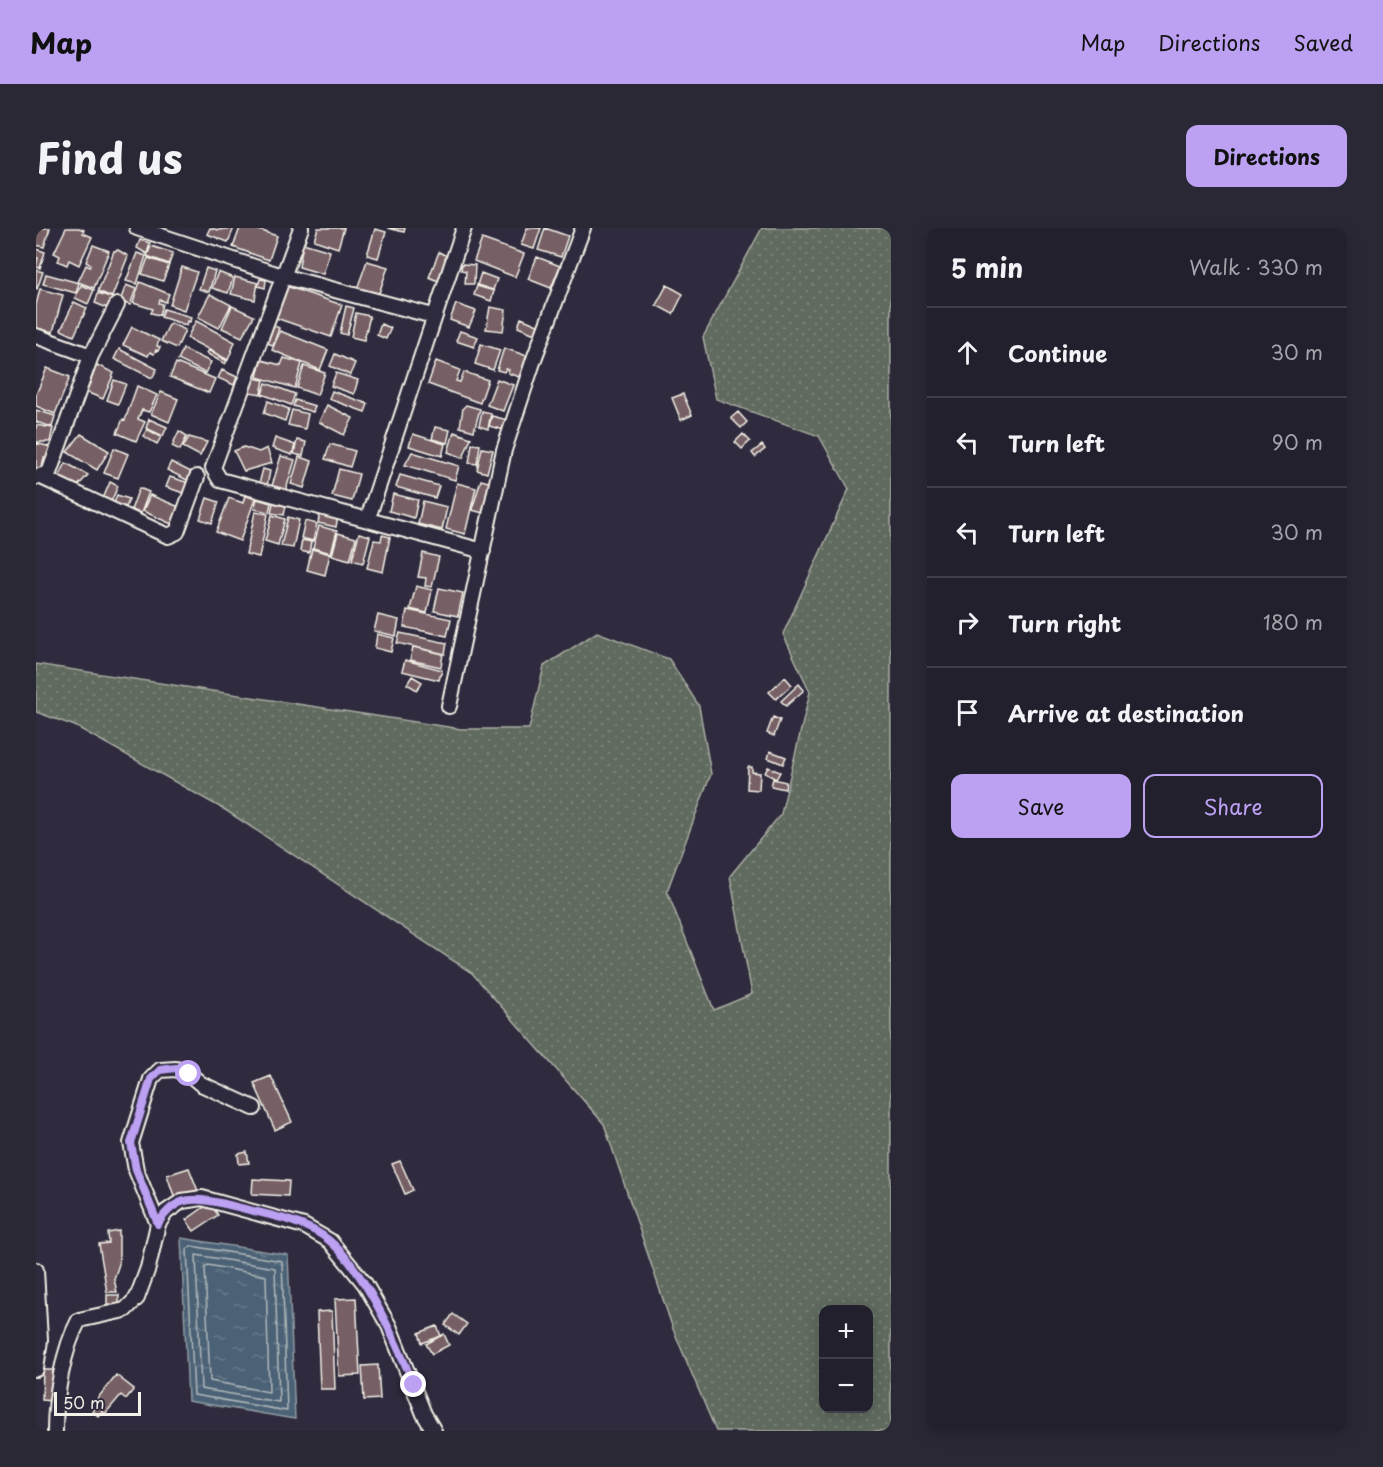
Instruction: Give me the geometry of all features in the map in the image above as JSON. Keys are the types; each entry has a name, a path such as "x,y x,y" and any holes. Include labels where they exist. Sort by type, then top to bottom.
{"street":[{"path":"137,228 282,276 433,316"},
{"path":"301,228 213,472 220,480 368,518 483,551"},
{"path":"368,518 464,228"},
{"path":"449,706 504,450 534,359 583,228"},
{"path":"37,477 49,473 91,356 117,305"},
{"path":"36,336 91,356"},
{"path":"37,477 168,536 177,532 197,477"},
{"path":"158,1224 136,1170 131,1143 151,1079 160,1070 176,1068 201,1083 254,1108"},
{"path":"56,1431 55,1410 73,1330 79,1320 125,1310 137,1298 148,1268 158,1224 166,1212 182,1201 202,1198 304,1226 330,1241 365,1284 389,1326 424,1414 434,1431"},
{"path":"36,1270 39,1340 36,1369"}],"green space":[{"path":"762,228 891,228 891,1431 716,1431 673,1329 604,1124 472,973 227,811 75,726 36,712 36,664 461,729 529,729 544,666 597,632 669,659 699,706 711,774 667,891 714,1010 752,994 730,876 781,814 810,692 783,634 849,489 819,436 716,399 703,337"}],"water":[{"path":"181,1238 288,1255 295,1419 188,1401"}],"building":[{"path":"36,228 50,228 44,247 36,245"},
{"path":"66,228 79,228 84,230 83,233 92,237 79,265 69,260 67,265 58,261 60,256 54,253"},
{"path":"210,228 219,230 234,228 228,242 207,234"},
{"path":"240,228 253,228 277,236 269,260 233,247"},
{"path":"318,228 344,228 338,248 314,240"},
{"path":"388,228 405,228 404,232"},
{"path":"527,228 541,228 534,249 521,245"},
{"path":"545,228 568,236 561,257 538,250"},
{"path":"375,229 386,232 378,258 367,255"},
{"path":"482,239 524,254 515,277 474,261"},
{"path":"140,240 150,243 147,254 137,248"},
{"path":"303,243 330,251 323,274 299,267"},
{"path":"93,245 109,251 94,288 78,282 86,265 90,267 91,265 86,262"},
{"path":"151,246 173,253 169,264 147,256"},
{"path":"36,249 45,252 40,268 36,267 38,258 36,258"},
{"path":"118,250 128,256 112,297 98,291 114,251"},
{"path":"439,252 447,256 438,281 429,277"},
{"path":"137,253 146,256 137,284 126,281"},
{"path":"537,257 560,266 551,288 528,279"},
{"path":"148,258 169,265 163,281 142,274"},
{"path":"367,261 388,267 378,296 357,289"},
{"path":"462,264 475,265 474,284 465,284 466,271 461,270"},
{"path":"182,267 197,272 184,310 170,305"},
{"path":"206,268 215,271 209,292 199,289"},
{"path":"36,270 43,272 37,289 36,288"},
{"path":"218,272 233,278 228,293 212,288"},
{"path":"481,273 497,279 493,290 477,285"},
{"path":"46,274 79,283 76,293 43,284"},
{"path":"235,277 258,283 255,300 231,294"},
{"path":"260,279 266,280 265,288 258,286"},
{"path":"140,282 169,294 166,302 160,300 159,303 163,304 160,315 151,313 153,309 133,303"},
{"path":"81,285 94,290 88,304 75,298"},
{"path":"126,285 136,289 130,305 120,301"},
{"path":"667,285 683,294 673,314 656,305"},
{"path":"286,286 342,305 331,337 276,318"},
{"path":"477,286 494,291 491,301 474,295"},
{"path":"40,289 63,295 53,332 36,328 36,305"},
{"path":"98,293 116,299 112,310 95,303"},
{"path":"210,294 231,305 219,328 198,317"},
{"path":"74,302 87,308 74,336 61,330"},
{"path":"456,304 476,311 469,327 450,320"},
{"path":"232,306 254,316 242,337 222,328"},
{"path":"346,306 354,308 347,335 340,333"},
{"path":"490,307 506,310 503,331 486,329"},
{"path":"164,309 191,317 190,322 187,321 186,325 161,317"},
{"path":"356,313 370,316 364,340 351,337"},
{"path":"521,318 540,326 537,335 518,327"},
{"path":"196,321 235,342 228,360 187,338"},
{"path":"170,323 185,330 177,348 161,341"},
{"path":"271,324 279,328 273,345 264,342"},
{"path":"381,324 391,328 386,339 377,335"},
{"path":"132,327 159,340 158,351 156,350 154,354 150,352 148,356 123,345"},
{"path":"280,331 328,350 320,370 272,350"},
{"path":"460,331 478,337 474,347 456,341"},
{"path":"481,344 500,350 493,370 475,364"},
{"path":"504,348 527,356 519,377 508,373 509,370 506,369 504,372 497,370"},
{"path":"119,349 157,369 152,378 114,359"},
{"path":"183,349 211,362 205,373 178,360"},
{"path":"208,350 227,361 225,364 206,353"},
{"path":"335,354 355,363 350,375 330,366"},
{"path":"284,358 302,363 295,388 257,377 261,360 281,365"},
{"path":"436,361 460,370 456,381 460,382 464,372 488,380 480,403 428,384"},
{"path":"176,363 215,379 209,393 170,377"},
{"path":"97,365 114,373 103,399 86,392"},
{"path":"304,366 325,373 317,395 297,388"},
{"path":"47,368 70,377 55,414 36,406 36,395"},
{"path":"222,370 237,377 234,385 218,378"},
{"path":"336,373 358,380 354,394 331,386"},
{"path":"252,378 264,380 261,394 249,392"},
{"path":"497,379 513,385 503,411 487,405"},
{"path":"114,380 126,384 118,404 107,400"},
{"path":"266,383 295,394 291,405 262,394"},
{"path":"137,386 157,395 149,412 142,410 138,419 145,422 136,441 117,433 123,419 125,420"},
{"path":"332,391 368,404 365,412 329,399"},
{"path":"161,392 178,399 169,422 151,414"},
{"path":"683,394 692,415 681,420 672,398"},
{"path":"295,400 315,406 313,412 293,406"},
{"path":"268,401 289,409 285,421 264,413"},
{"path":"327,405 353,418 344,435 319,422"},
{"path":"466,405 480,409 474,431 460,427 463,408"},
{"path":"36,410 55,416 52,427 36,422"},
{"path":"292,410 308,414 305,429 288,425"},
{"path":"482,411 491,413 488,429 479,426"},
{"path":"738,412 747,422 741,428 731,418"},
{"path":"492,416 511,421 508,431 489,426"},
{"path":"149,419 167,427 163,436 146,428"},
{"path":"36,425 53,428 50,442 36,442"},
{"path":"435,427 450,430 447,443 432,439"},
{"path":"147,429 161,437 157,444 143,436"},
{"path":"179,431 187,436 180,450 172,446"},
{"path":"454,432 471,438 463,458 448,452"},
{"path":"81,434 109,451 97,470 67,452"},
{"path":"413,434 445,444 442,456 409,446"},
{"path":"743,434 750,441 742,449 735,442"},
{"path":"189,437 207,442 200,456 183,447"},
{"path":"275,438 295,445 292,455 272,448"},
{"path":"297,440 306,442 303,456 294,454"},
{"path":"36,443 54,448 50,460 44,458 40,473 36,472"},
{"path":"330,444 355,451 350,467 325,459"},
{"path":"472,444 480,445 477,464 469,463"},
{"path":"762,445 765,449 755,457 752,453"},
{"path":"244,447 259,452 267,448 272,463 244,471 234,451"},
{"path":"114,448 128,454 118,478 104,473"},
{"path":"482,448 493,450 487,473 477,470"},
{"path":"412,452 459,466 455,480 405,465"},
{"path":"281,456 295,460 285,493 271,489"},
{"path":"299,457 312,461 304,488 291,484"},
{"path":"171,462 193,473 189,481 167,470"},
{"path":"66,463 88,475 76,488 58,479"},
{"path":"263,469 270,471 267,486 259,484"},
{"path":"339,469 359,474 352,501 332,496"},
{"path":"400,475 439,486 435,498 396,487"},
{"path":"170,477 189,483 186,494 166,487"},
{"path":"481,480 492,483 483,513 472,510"},
{"path":"110,482 118,486 110,504 102,501"},
{"path":"457,483 476,488 465,534 446,529"},
{"path":"139,488 149,492 141,513 131,510"},
{"path":"393,494 418,500 414,518 389,511"},
{"path":"117,495 129,499 126,507 114,503"},
{"path":"150,495 184,509 176,526 143,511"},
{"path":"245,495 255,499 240,541 216,532 229,498 243,503"},
{"path":"207,498 219,502 212,523 200,519"},
{"path":"257,499 271,503 269,512 254,509"},
{"path":"423,501 447,507 442,530 418,524"},
{"path":"273,503 286,506 284,515 271,513"},
{"path":"255,512 268,514 259,557 246,554"},
{"path":"320,512 338,516 336,527 318,523"},
{"path":"272,515 285,519 278,545 265,541"},
{"path":"288,517 299,520 293,548 281,546"},
{"path":"305,521 317,524 313,541 301,538"},
{"path":"319,526 337,531 331,553 313,548"},
{"path":"338,533 356,538 350,560 332,555"},
{"path":"359,533 370,536 363,563 352,560"},
{"path":"382,535 390,537 383,572 367,568 374,540 381,541"},
{"path":"302,540 311,542 309,553 300,551"},
{"path":"312,549 330,554 325,575 307,570"},
{"path":"423,553 439,557 432,587 425,586 426,578 418,577"},
{"path":"416,586 432,590 427,613 410,609"},
{"path":"439,588 463,593 458,616 434,611"},
{"path":"407,610 451,619 447,636 404,627"},
{"path":"378,615 399,620 396,636 374,631"},
{"path":"400,633 447,643 445,654 397,643"},
{"path":"377,634 394,638 391,652 375,648"},
{"path":"413,647 443,654 441,667 410,660"},
{"path":"405,660 442,670 439,680 402,671"},
{"path":"412,676 422,682 417,690 407,684"},
{"path":"785,677 792,685 776,699 769,692"},
{"path":"799,684 804,690 786,706 781,701"},
{"path":"773,717 780,720 774,736 767,733"},
{"path":"770,751 786,757 783,764 768,758"},
{"path":"748,767 752,767 752,772 760,773 759,790 747,789"},
{"path":"768,767 780,772 776,779 765,773"},
{"path":"773,779 786,782 785,789 771,786"},
{"path":"271,1076 292,1122 275,1130 254,1083"},
{"path":"247,1152 249,1163 239,1164 238,1154"},
{"path":"400,1161 413,1190 405,1194 392,1164"},
{"path":"189,1168 198,1191 175,1199 167,1175"},
{"path":"253,1179 289,1181 288,1196 252,1194"},
{"path":"210,1203 218,1215 194,1231 186,1220"},
{"path":"119,1231 119,1264 114,1279 117,1292 107,1292 99,1244 109,1243 108,1233"},
{"path":"107,1295 119,1295 119,1306 107,1306"},
{"path":"356,1298 360,1375 339,1376 335,1299"},
{"path":"332,1311 335,1389 320,1389 317,1312"},
{"path":"453,1314 467,1324 459,1335 445,1325"},
{"path":"437,1326 441,1336 422,1343 419,1333"},
{"path":"444,1334 449,1345 432,1354 426,1344"},
{"path":"378,1365 380,1399 364,1400 362,1366"},
{"path":"43,1370 53,1370 52,1401 42,1400"},
{"path":"116,1375 134,1389 126,1399 121,1395 105,1414 102,1411 98,1416 92,1411 96,1406 93,1404"}],"route":[{"path":"189,1074 176,1068 160,1070 151,1079 131,1143 136,1170 158,1224 166,1212 182,1201 202,1198 264,1214 319,1233 330,1241 365,1284 389,1326 414,1385"}]}
